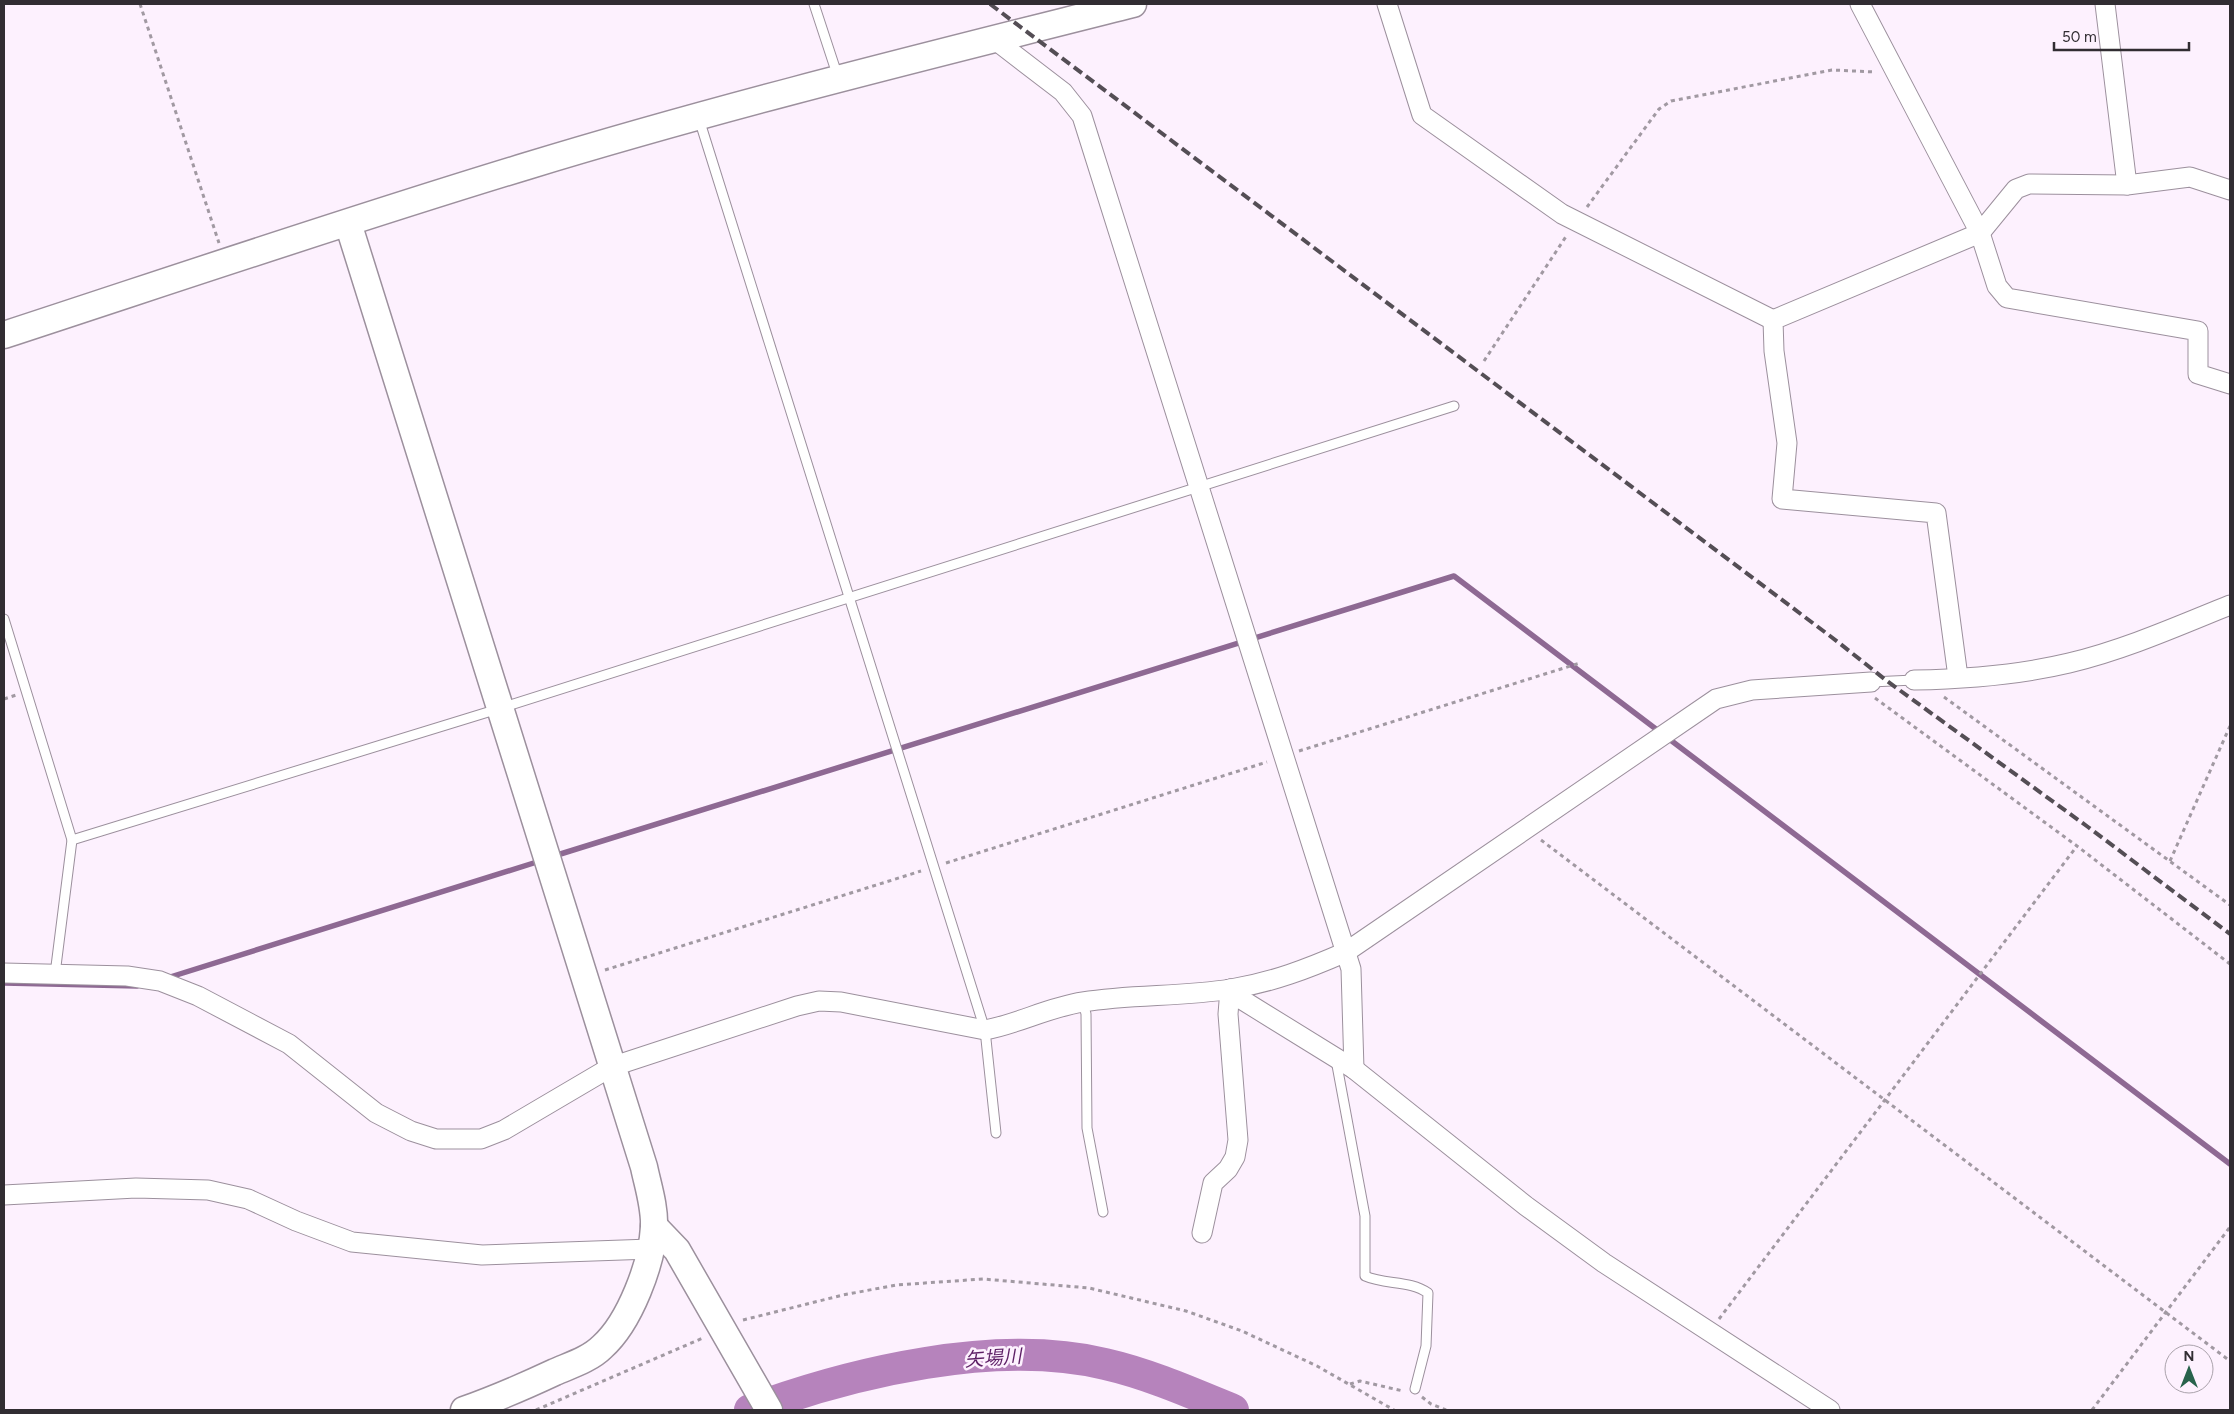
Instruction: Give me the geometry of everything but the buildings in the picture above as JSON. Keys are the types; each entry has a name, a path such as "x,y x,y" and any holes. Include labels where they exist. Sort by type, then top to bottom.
{"street":[{"path":"4,336 226,262 527,166 698,116 1133,4"},
{"path":"1387,4 1422,115 1562,214 1773,320 1980,233 2016,189 2029,184 2127,185 2190,177 2230,190"},
{"path":"1860,4 1980,233 1997,286 2007,298 2198,331 2198,374 2230,384"},
{"path":"2105,4 2127,185"},
{"path":"994,39 1063,92 1082,116 1351,969 1354,1069"},
{"path":"348,224 498,709 644,1167 650,1193 652,1238 636,1296 620,1327 602,1348 572,1365 495,1399 464,1410"},
{"path":"1773,320 1774,351 1788,443 1782,500 1936,513 1958,677"},
{"path":"1920,680 2017,672 2070,663 2155,635 2230,605"},
{"path":"4,973 127,976 160,981 198,996 289,1044 376,1113 411,1130 436,1139 480,1139 504,1130 611,1067 797,1006 819,1001 841,1002 985,1030 1000,1027 1053,1008 1083,1002 1230,989 1294,975 1346,952 1716,699 1752,690 1866,683"},
{"path":"1230,989 1244,1001 1354,1069 1526,1206 1604,1264 1830,1410"},
{"path":"1202,1233 1214,1183 1228,1169 1235,1158 1238,1140 1228,1014 1230,989"},
{"path":"4,1195 136,1188 208,1190 248,1199 296,1221 352,1242 482,1255 652,1238 677,1250 769,1410"}],"lane":[{"path":"814,4 839,80"},
{"path":"698,116 985,1030 996,1133"},
{"path":"72,840 498,709 848,596 1198,488 1454,406"},
{"path":"4,620 72,840 55,974"},
{"path":"1866,683 1920,680"},
{"path":"1083,1002 1086,1014 1087,1128 1103,1212"},
{"path":"1335,1058 1365,1216 1366,1276 1374,1280 1419,1287 1428,1293 1426,1346 1415,1389"}],"path":[{"path":"140,4 226,262"},
{"path":"1484,361 1577,221 1660,109 1671,101 1832,70 1896,73"},
{"path":"583,977 1580,663"},
{"path":"1920,680 2230,905"},
{"path":"1866,683 1867,692 2077,846 2230,964"},
{"path":"2170,861 2230,726"},
{"path":"1525,828 2230,1361"},
{"path":"1709,1331 2077,846"},
{"path":"2092,1410 2230,1227"},
{"path":"748,1318 896,1285 983,1279 1089,1288 1186,1311 1242,1330 1318,1366 1394,1410"},
{"path":"536,1410 696,1342"},
{"path":"1350,1384 1360,1381 1409,1392 1415,1389 1431,1404 1446,1410"}],"waterway":[{"path":"554,856 1454,576 2230,1164"},
{"path":"167,978 540,861"},
{"path":"4,983 137,986"},
{"name":"矢場川","path":"750,1410 834,1383 879,1372 972,1357 1018,1355 1063,1357 1121,1368 1170,1384 1233,1410"}],"railway":[{"path":"990,4 1838,642 1887,681 2088,827 2230,934"}]}
